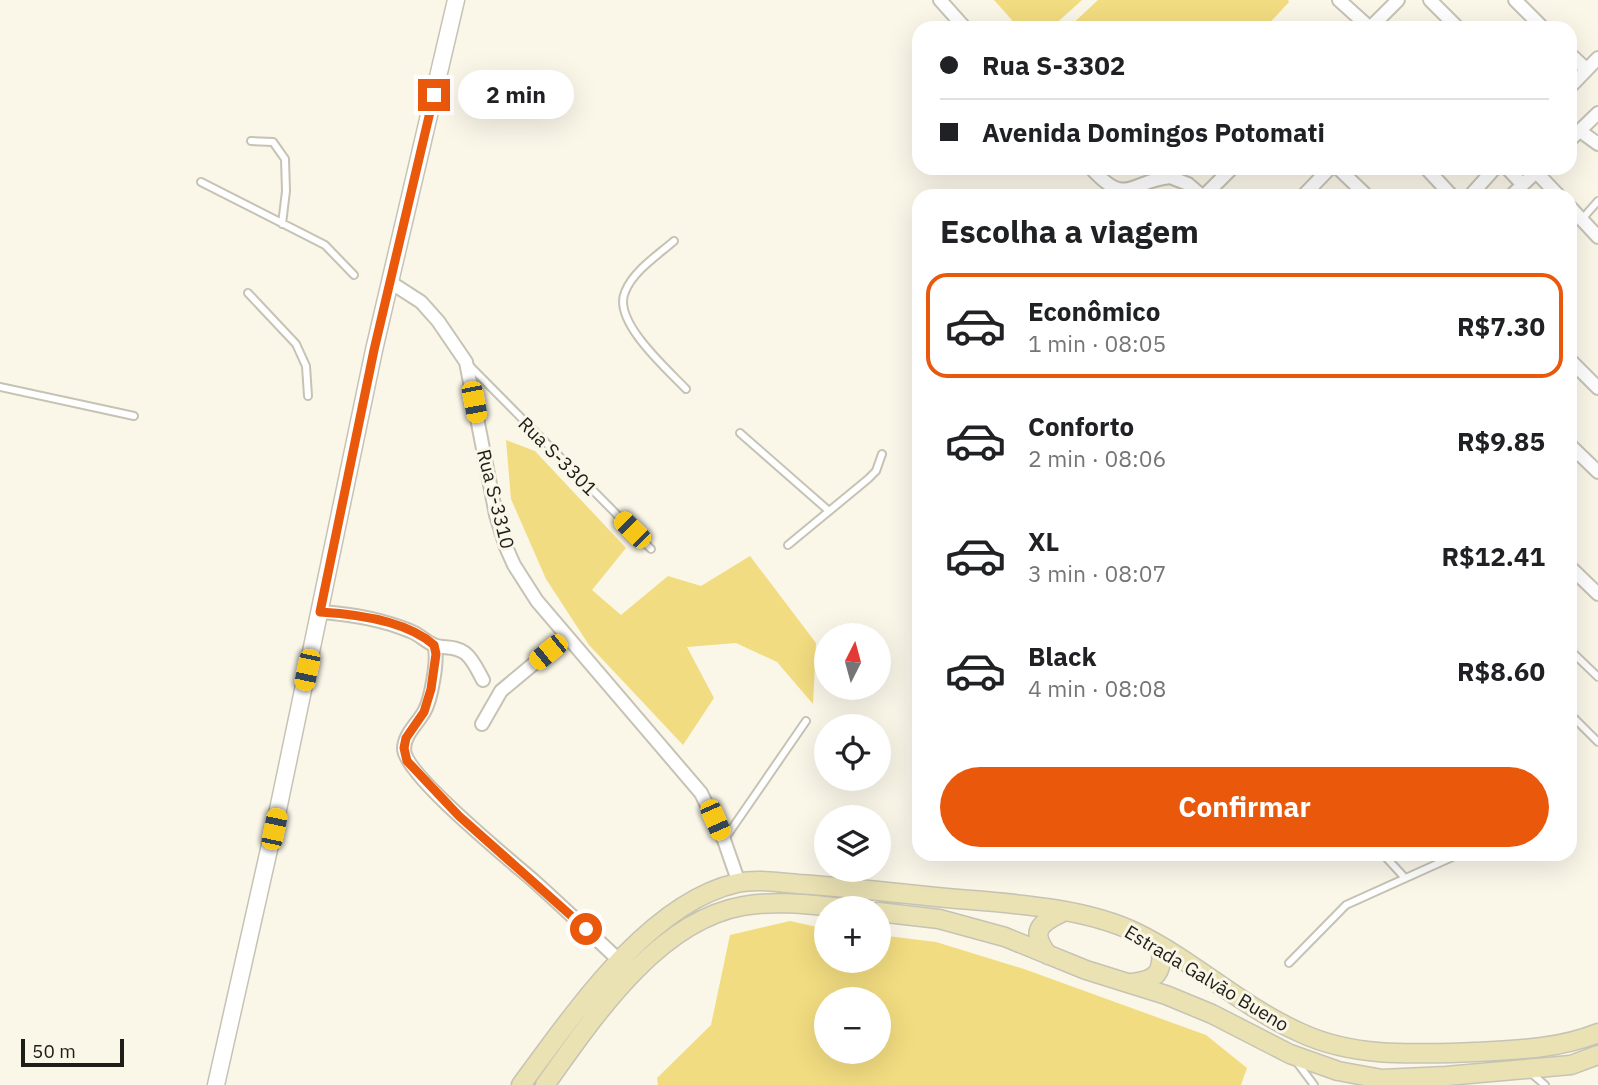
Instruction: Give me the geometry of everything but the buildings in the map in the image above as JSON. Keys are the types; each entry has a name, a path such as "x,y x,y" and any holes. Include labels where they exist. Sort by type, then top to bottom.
{"main road":[{"name":"Estrada Galvão Bueno","path":"521,1085 620,961 647,933 677,910 713,891 739,883 811,884 1008,904 1107,919 1138,933 1255,1009 1306,1035 1345,1048 1388,1053 1507,1050 1550,1046 1583,1039 1598,1032"},
{"path":"545,1085 591,1021 626,982 659,948 694,923 713,914 742,906 768,903 814,906"},
{"path":"1048,955 1041,946 1038,933 1045,922 1063,912"},
{"name":"Estrada Galvão Bueno","path":"891,913 939,919 1004,937 1048,955 1166,995 1212,1014 1290,1054 1338,1071 1382,1079 1571,1065 1598,1055"},
{"path":"1129,983 1144,981 1158,972 1162,966 1161,947"}],"street":[{"path":"216,1085 390,282 456,0"},
{"path":"940,0 959,21"},
{"path":"1339,0 1362,21"},
{"path":"1377,21 1398,0"},
{"path":"1430,0 1451,21"},
{"path":"1515,0 1536,21"},
{"path":"1577,79 1598,58"},
{"path":"1577,61 1586,69"},
{"path":"1577,134 1598,113"},
{"path":"1577,137 1598,145"},
{"path":"1098,175 1113,189"},
{"path":"1210,189 1225,175"},
{"path":"1310,189 1323,175"},
{"path":"1345,175 1360,189"},
{"path":"1432,175 1446,189"},
{"path":"1476,189 1489,175"},
{"path":"1514,175 1522,184"},
{"path":"1517,189 1532,175"},
{"path":"1542,175 1553,189"},
{"path":"1130,189 1170,177 1194,189"},
{"path":"1577,214 1598,237"},
{"name":"Rua S-3310","path":"390,282 421,302 438,321 466,362 486,472 506,547 537,601 701,793 724,840 739,883"},
{"path":"1577,367 1598,388"},
{"path":"1577,452 1598,472"},
{"path":"1577,574 1598,594"},
{"path":"320,612 382,621 412,631 434,645 448,646 467,654 483,680"},
{"path":"482,724 501,691 567,636"},
{"path":"434,645 436,654 431,689 424,712 406,738 404,748 407,761 459,816 620,961"}],"lane":[{"path":"251,141 273,142 285,159 286,191 282,223"},
{"path":"201,182 325,245 354,275"},
{"path":"1582,219 1598,201"},
{"path":"674,241 635,275 624,293 624,316 645,345 686,389"},
{"path":"248,293 296,344 306,366 308,396"},
{"name":"Rua S-3301","path":"466,362 650,549"},
{"path":"0,387 134,416"},
{"path":"740,433 829,511"},
{"path":"788,545 876,471 883,454"},
{"path":"1577,657 1598,677"},
{"path":"724,840 806,721"},
{"path":"1577,721 1598,741"},
{"path":"1389,861 1405,878"},
{"path":"1289,963 1346,905 1443,861"},
{"path":"1290,1054 1314,1085"},
{"path":"1527,1069 1545,1085"},
{"path":"1358,1084 1382,1079"}],"shaded area":[{"path":"994,0 1082,0 1059,21 1013,21"},
{"path":"1098,0 1289,2 1271,21 1076,21"},
{"path":"506,440 535,451 626,548 592,590 621,615 668,576 701,586 750,556 814,640 813,704 777,662 736,643 687,647 714,698 683,745 589,645 546,579 511,499"},
{"path":"790,921 814,926 814,973 891,973 891,936 936,942 1024,969 1206,1035 1247,1068 1241,1085 658,1085 657,1078 711,1025 730,935"}],"route":[{"path":"434,95 374,350 320,612 382,621 412,631 434,645 436,654 428,702 406,738 404,748 407,761 459,816 586,929"}]}
